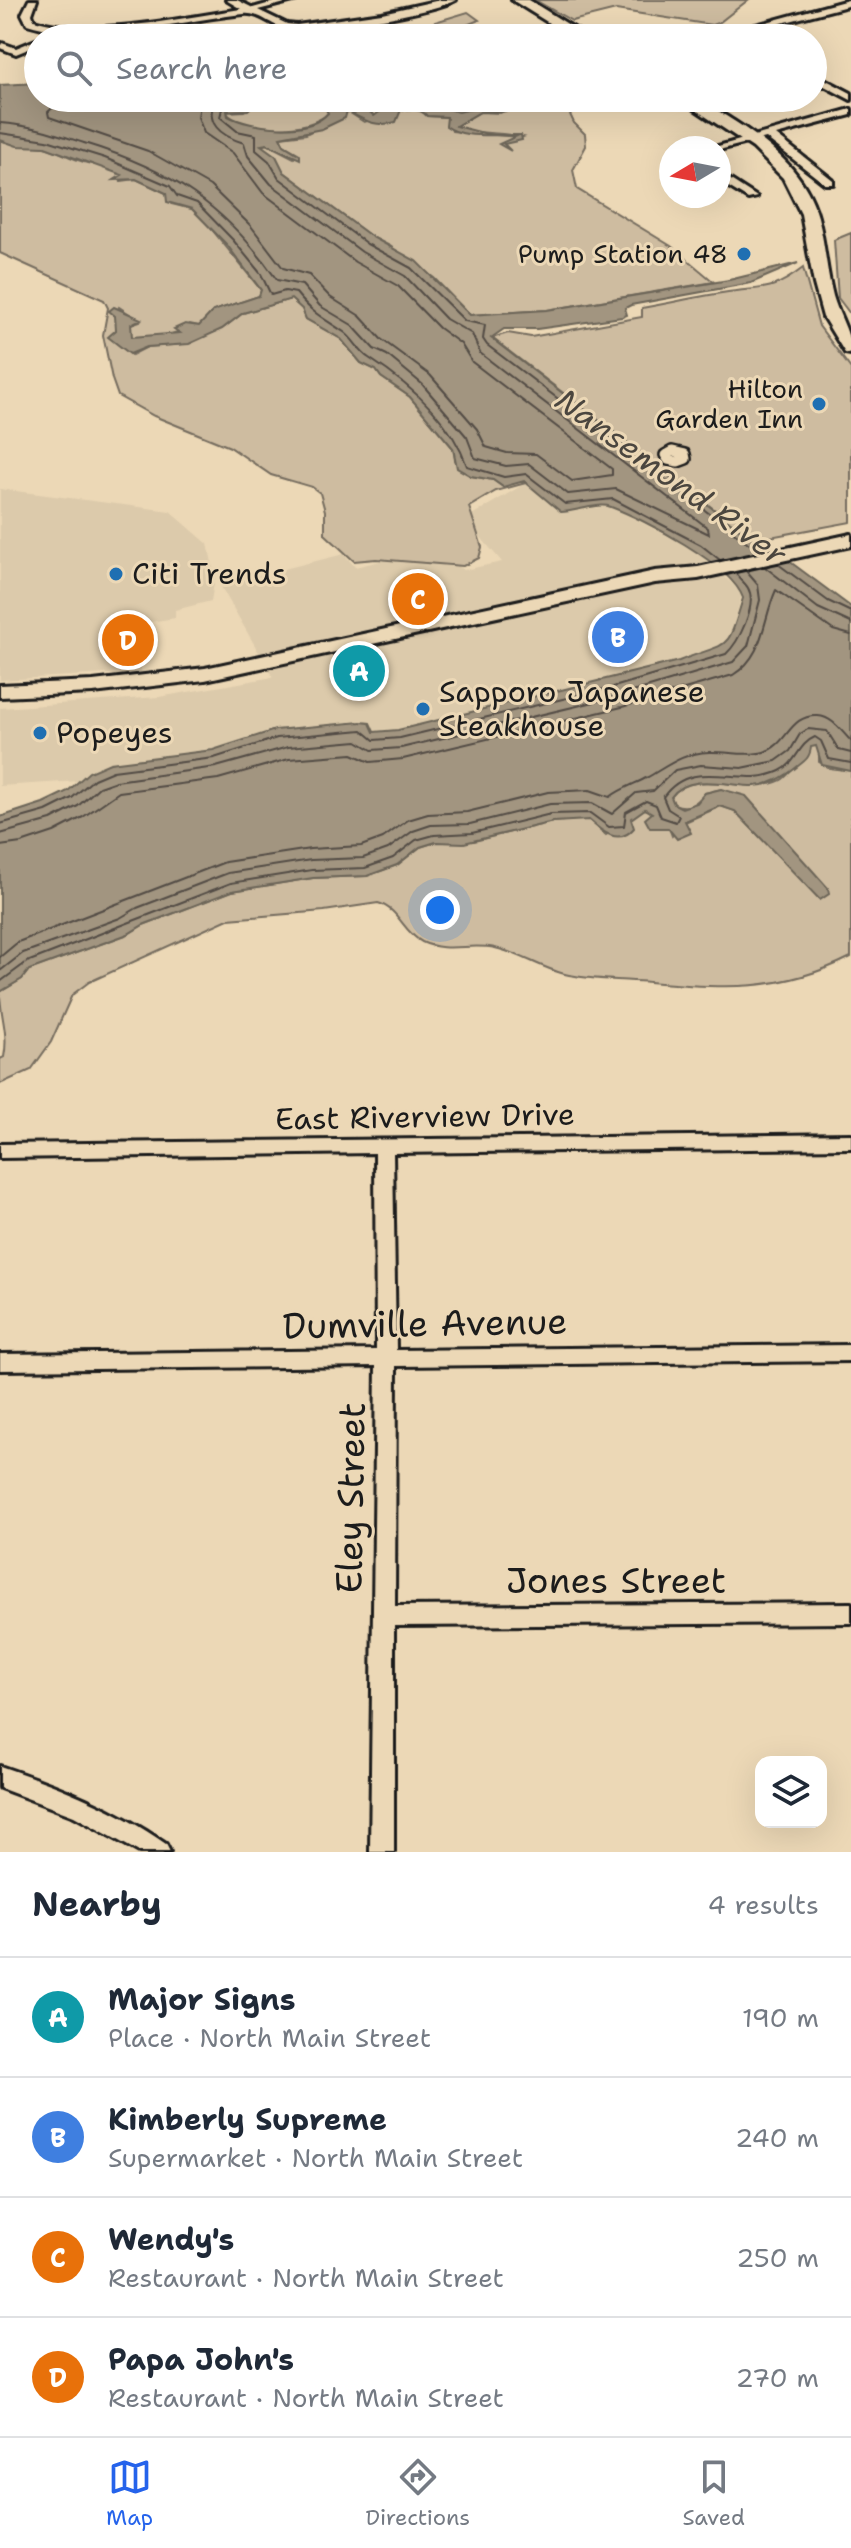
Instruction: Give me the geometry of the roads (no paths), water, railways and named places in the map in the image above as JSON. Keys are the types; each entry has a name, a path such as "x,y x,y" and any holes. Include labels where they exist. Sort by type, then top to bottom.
{"main road":[{"path":"519,0 559,24"},
{"path":"707,112 752,140 777,162 803,198 812,227 825,304 851,349"},
{"path":"780,550 851,529"},
{"path":"0,691 141,683 205,674 780,550 851,540"}],"street":[{"path":"33,0 27,14 30,22 38,24"},
{"path":"230,0 280,24"},
{"path":"143,24 253,9 293,0"},
{"path":"329,24 452,0"},
{"path":"768,24 844,4"},
{"path":"2,46 16,51 24,48"},
{"path":"827,84 851,97"},
{"path":"731,145 851,112"},
{"path":"769,135 829,182"},
{"path":"731,184 752,197"},
{"name":"East Riverview Drive","path":"0,1151 851,1141"},
{"name":"Eley Street","path":"382,1852 386,1357 384,1145"},
{"name":"Dumville Avenue","path":"0,1362 851,1353"},
{"name":"Jones Street","path":"382,1616 851,1613"},
{"path":"0,1777 40,1790 98,1816 158,1852"}],"water":[{"name":"Nansemond River","path":"24,84 24,112 227,112 228,116 238,120 279,128 307,125 327,112 347,112 345,118 322,129 280,137 284,145 300,155 300,159 267,144 261,145 276,156 284,172 372,237 416,261 470,315 547,310 729,280 798,263 751,283 631,305 625,308 627,315 622,317 537,329 504,329 491,338 743,532 789,561 851,607 851,771 822,765 816,746 811,747 809,756 803,762 772,782 754,786 698,783 679,789 671,797 674,804 682,808 697,803 705,793 721,789 746,796 828,888 829,894 820,900 735,811 720,806 685,821 691,833 677,839 668,828 650,828 645,819 652,813 645,809 631,819 634,828 617,837 605,833 589,820 553,822 464,843 436,842 420,847 397,865 367,876 313,878 232,891 29,970 22,979 0,992 0,817 68,791 89,772 110,763 213,750 275,730 361,722 370,723 374,732 398,730 679,661 724,643 733,629 743,598 722,571 704,557 625,513 600,506 561,512 524,481 503,487 493,480 471,476 457,468 453,448 410,397 376,370 361,363 341,339 306,319 302,309 291,299 243,313 222,329 189,344 147,347 130,354 108,337 116,330 115,316 109,311 114,307 141,319 131,324 132,337 180,333 174,329 185,324 199,326 213,311 259,296 261,290 227,245 192,209 167,202 166,193 136,179 114,180 122,175 45,147 17,146 0,140 0,85"},
{"path":"349,112 370,112 374,116 379,112 400,112 396,122 370,122"},
{"path":"422,112 480,112 456,126 491,135 521,135 522,140 504,144 511,151 499,144 517,136 480,135 462,133 446,126 447,117 427,116"}],"place":[{"name":"Pump Station 48","path":"744,254"},
{"name":"Hilton Garden Inn","path":"819,404"},
{"name":"Citi Trends","path":"116,574"},
{"name":"Wendy's","path":"418,599"},
{"name":"Kimberly Supreme","path":"618,637"},
{"name":"Papa John's","path":"128,640"},
{"name":"Major Signs","path":"359,671"},
{"name":"Sapporo Japanese Steakhouse","path":"423,709"},
{"name":"Popeyes","path":"40,733"}]}
